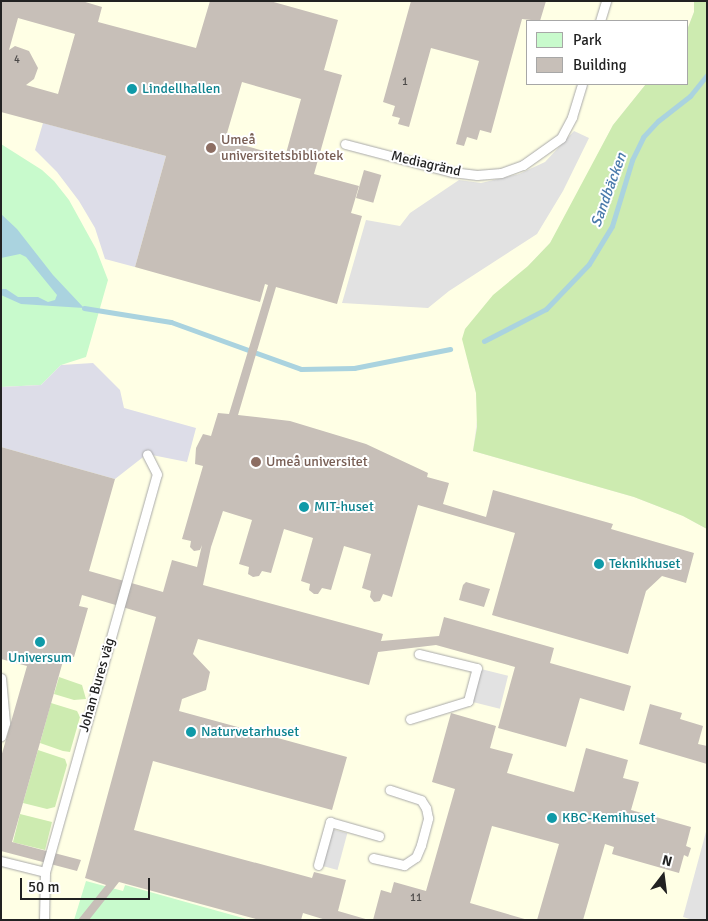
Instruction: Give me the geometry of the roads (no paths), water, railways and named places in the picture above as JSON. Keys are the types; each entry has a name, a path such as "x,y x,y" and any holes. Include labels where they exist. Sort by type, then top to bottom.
{"lane":[{"path":"600,20 606,1"},
{"name":"Mediagränd","path":"344,144 452,172 477,175 501,173 523,165 561,138 572,117 582,85"},
{"name":"Johan Bures väg","path":"44,920 45,872 157,474 147,454"},
{"path":"410,719 468,701 477,668 419,654"},
{"path":"1,678 5,722 1,736"},
{"path":"373,858 404,865 416,857 428,818 426,808 420,800 390,790"},
{"path":"318,865 330,822 379,836"},
{"path":"1,861 45,872"}],"water":[{"path":"1,214 17,229 53,275 84,308 21,304 1,295 1,289 6,289 18,297 38,297 48,302 55,300 57,295 26,257 20,254 1,258"}],"waterway":[{"name":"Sandbäcken","path":"484,341 546,309 589,264 612,226 632,160 643,137 658,121 690,96 707,75"},
{"path":"84,308 171,322 301,369 354,368 450,349"}],"place":[{"name":"Lindellhallen","path":"132,89"},
{"name":"Umeå universitetsbibliotek","path":"211,148"},
{"name":"Umeå universitet","path":"256,462"},
{"name":"MIT-huset","path":"304,507"},
{"name":"Teknikhuset","path":"599,564"},
{"name":"Universum","path":"40,642"},
{"name":"Naturvetarhuset","path":"191,732"},
{"name":"KBC-Kemihuset","path":"552,818"}]}
